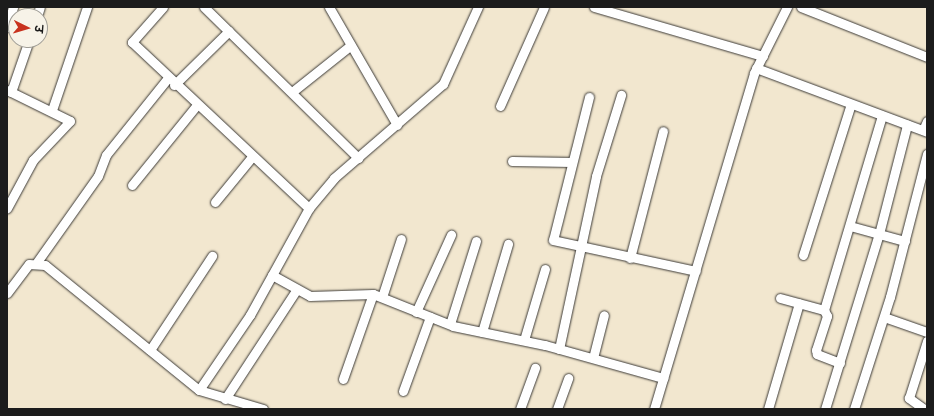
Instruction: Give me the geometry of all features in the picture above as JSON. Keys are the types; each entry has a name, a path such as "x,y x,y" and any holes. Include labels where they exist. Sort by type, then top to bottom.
{"street":[{"path":"7,27 13,7"},
{"path":"52,110 87,7"},
{"path":"163,7 132,40 170,82 252,158 309,208"},
{"path":"204,7 358,158"},
{"path":"329,7 397,125"},
{"path":"199,390 272,275 309,208 334,178 434,95 443,84 478,7"},
{"path":"500,106 544,7"},
{"path":"594,7 763,56"},
{"path":"654,409 756,68 786,8 776,7"},
{"path":"801,7 927,57"},
{"path":"7,293 29,264 37,262 98,176 106,155 170,82 229,31"},
{"path":"292,92 351,45"},
{"path":"7,208 11,188 33,160 70,124 69,118 9,91 26,48"},
{"path":"756,68 925,131 927,121"},
{"path":"559,349 596,176 621,95"},
{"path":"589,97 552,237 556,242 696,271"},
{"path":"803,255 851,104"},
{"path":"132,185 196,106"},
{"path":"824,310 882,115"},
{"path":"825,409 879,234 907,125"},
{"path":"630,258 663,131"},
{"path":"854,409 884,317 927,154"},
{"path":"215,202 252,158"},
{"path":"512,161 572,162"},
{"path":"850,226 905,241"},
{"path":"416,312 451,235"},
{"path":"382,297 401,239"},
{"path":"450,324 476,241"},
{"path":"482,332 508,244"},
{"path":"150,350 212,256"},
{"path":"37,262 199,390 246,407 263,409"},
{"path":"524,340 545,269"},
{"path":"272,275 314,297 373,294 450,324 524,340 663,378"},
{"path":"225,399 297,289"},
{"path":"343,379 373,294"},
{"path":"780,298 824,310 828,316 816,353 840,363"},
{"path":"768,409 799,304"},
{"path":"593,358 604,315"},
{"path":"403,391 430,317"},
{"path":"884,317 927,332"},
{"path":"924,409 909,398 927,341"},
{"path":"520,409 535,368"},
{"path":"557,409 568,378"}]}
